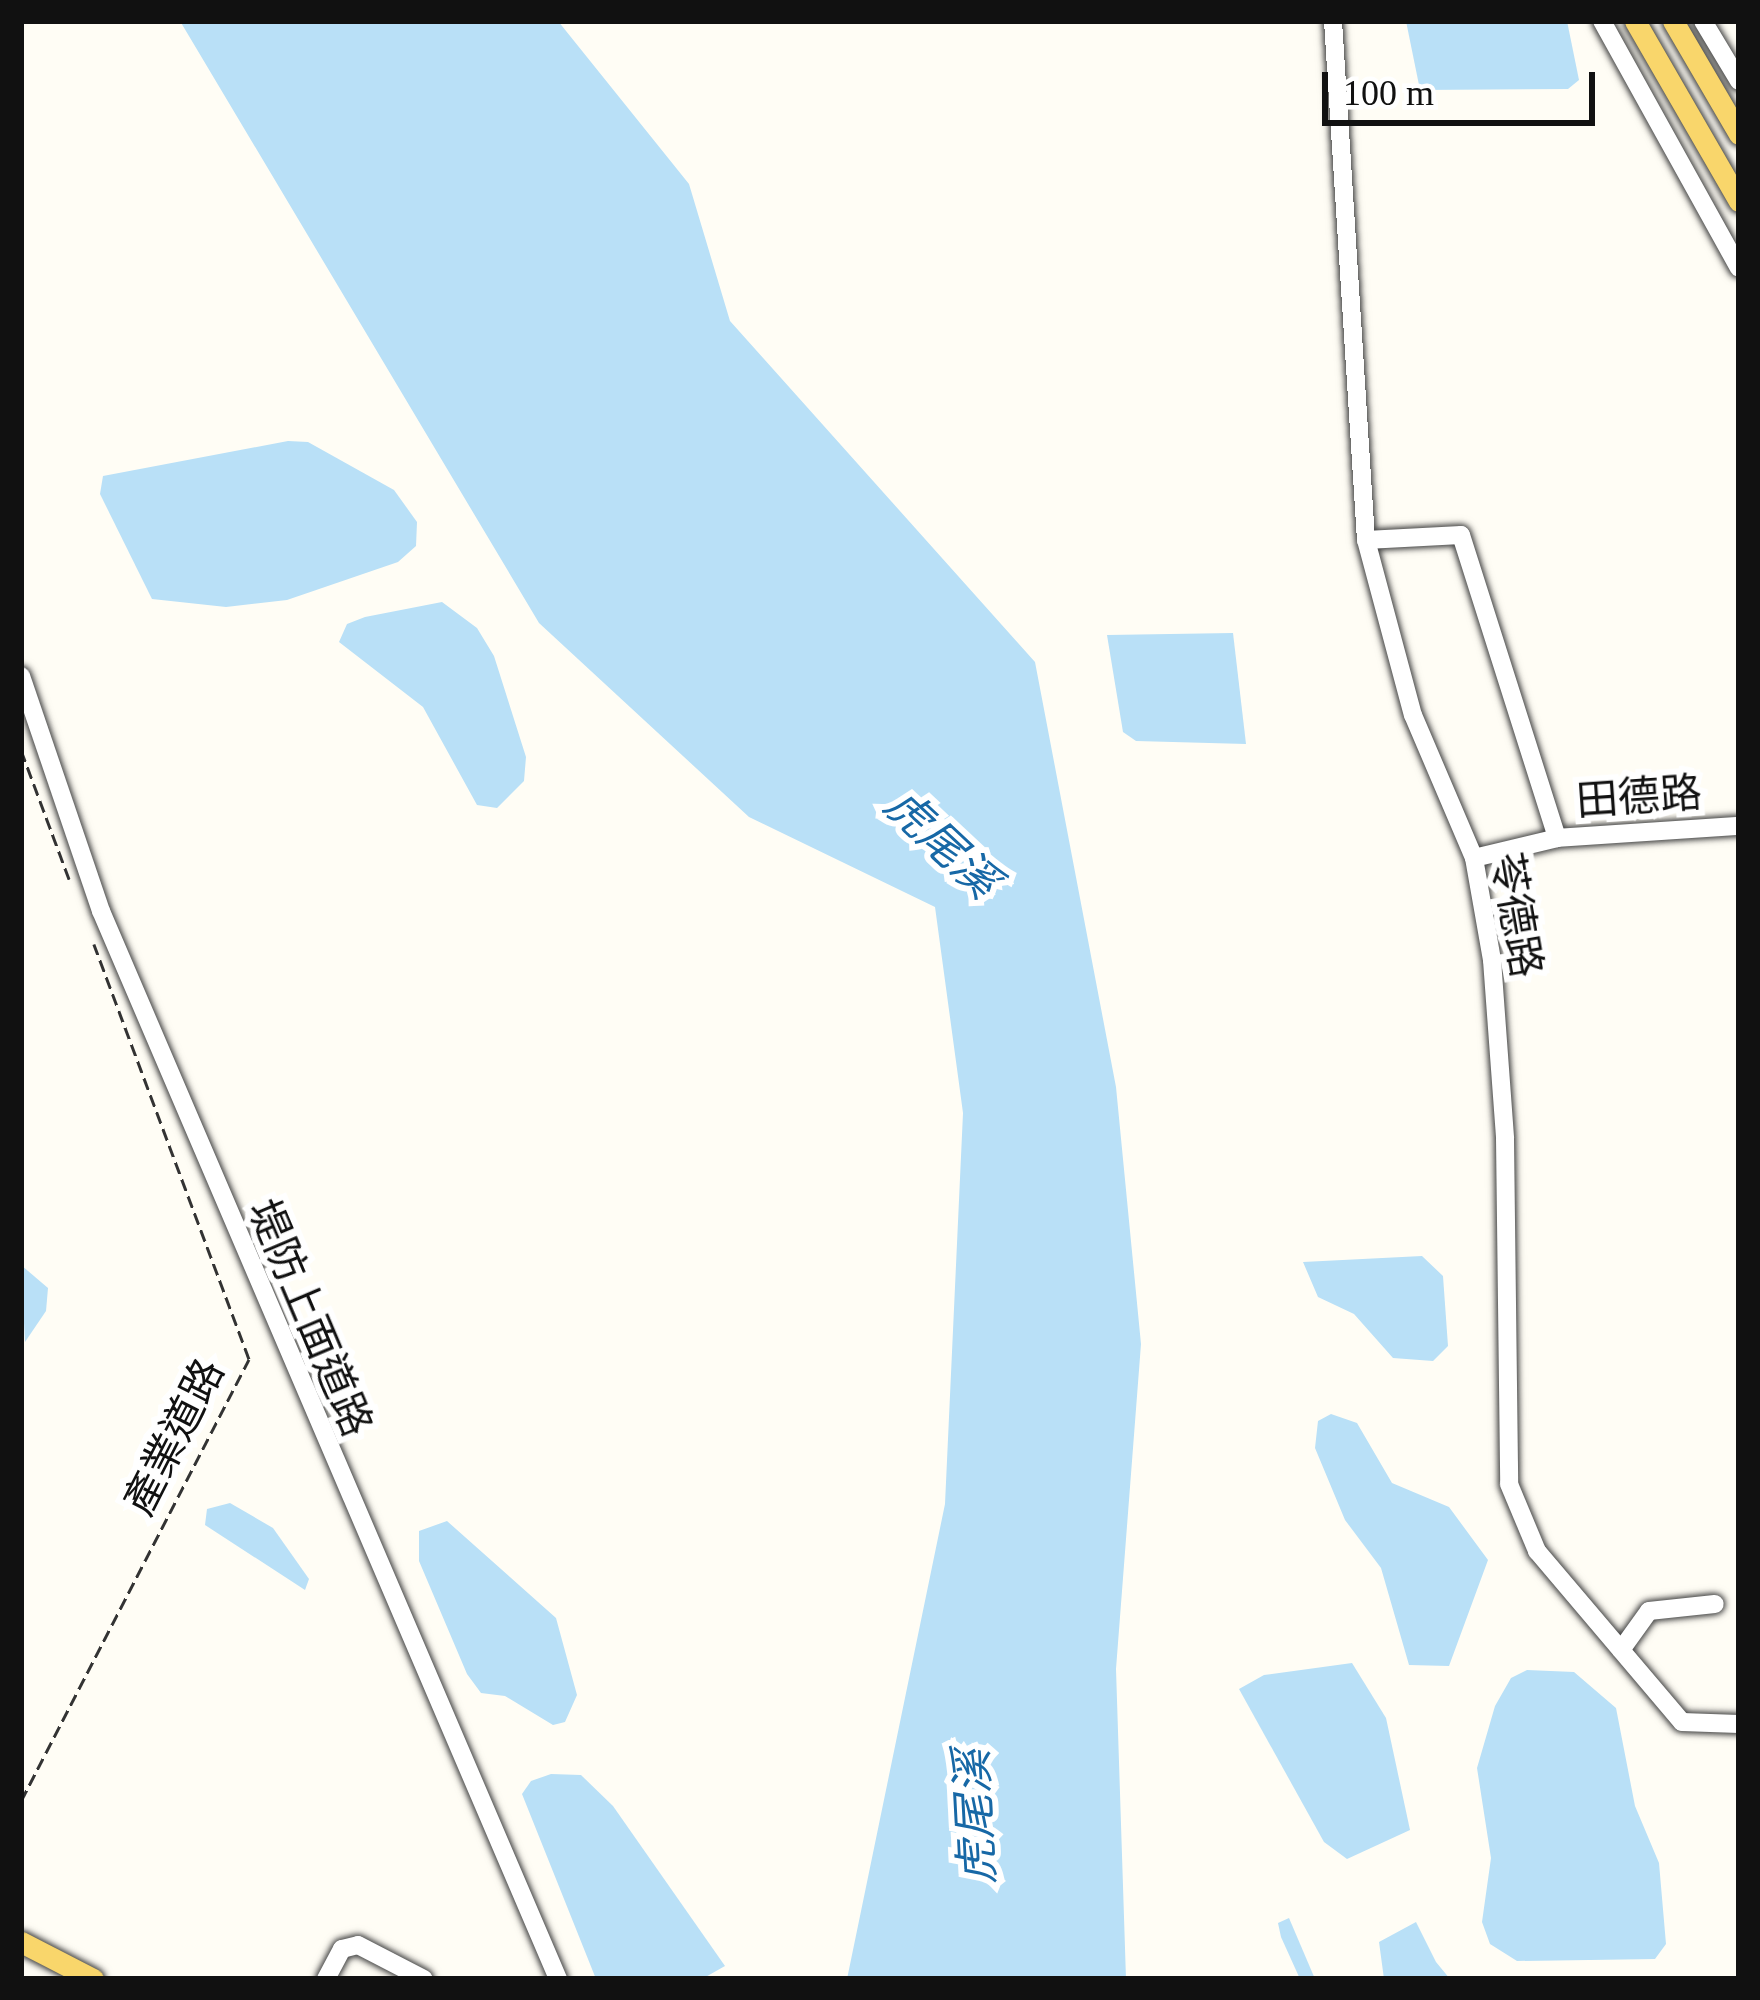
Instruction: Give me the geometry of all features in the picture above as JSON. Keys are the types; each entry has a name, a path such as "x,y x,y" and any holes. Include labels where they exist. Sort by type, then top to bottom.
{"main road":[{"path":"1636,21 1739,201"},
{"path":"1673,21 1739,134"},
{"path":"21,1942 93,1979"}],"street":[{"name":"苓德路","path":"1334,21 1366,541 1413,716 1474,859 1492,960 1504,1139 1509,1484 1537,1551 1682,1722 1739,1724"},
{"path":"1602,21 1739,268"},
{"path":"1703,21 1739,81"},
{"path":"1366,541 1461,535 1557,838"},
{"name":"堤防上面道路","path":"21,676 101,911 558,1979"},
{"name":"田德路","path":"1474,859 1557,838 1739,826"},
{"path":"1621,1650 1649,1611 1715,1604"},
{"path":"326,1979 342,1948 358,1945 424,1979"}],"path":[{"path":"21,749 75,895"},
{"name":"產業道路","path":"21,1801 249,1359 91,938"}],"water":[{"name":"虎尾溪","path":"180,21 558,21 689,184 730,321 1035,662 1116,1087 1141,1344 1116,1669 1126,1979 847,1979 945,1504 963,1113 935,907 749,817 539,623"},
{"path":"1406,21 1567,21 1579,80 1568,89 1420,90"},
{"path":"288,441 308,442 394,490 417,522 416,546 398,562 287,600 226,607 152,599 100,494 103,476"},
{"path":"442,602 477,628 494,656 526,757 524,781 497,808 477,805 423,707 339,642 347,624 365,617"},
{"path":"1233,633 1246,744 1136,741 1123,732 1107,635"},
{"path":"1422,1256 1443,1276 1448,1346 1433,1361 1393,1358 1354,1314 1318,1297 1303,1262"},
{"path":"21,1265 48,1288 46,1311 25,1342"},
{"path":"1331,1414 1357,1423 1392,1483 1449,1507 1488,1560 1449,1666 1409,1665 1381,1568 1345,1520 1315,1448 1318,1421"},
{"path":"230,1503 273,1528 309,1579 305,1590 205,1525 207,1509"},
{"path":"447,1521 556,1618 577,1695 565,1722 553,1725 505,1696 481,1693 467,1674 419,1561 419,1531"},
{"path":"1352,1663 1386,1718 1410,1830 1347,1859 1324,1842 1239,1689 1264,1675"},
{"path":"1527,1670 1574,1672 1616,1708 1635,1806 1659,1863 1666,1944 1655,1959 1517,1961 1490,1944 1482,1922 1491,1858 1477,1768 1495,1706 1511,1678"},
{"path":"551,1774 581,1775 613,1806 725,1966 702,1979 596,1979 522,1794 531,1781"},
{"path":"1289,1918 1315,1979 1300,1979 1281,1937 1278,1923"},
{"path":"1416,1922 1450,1979 1384,1979 1379,1942"}]}
